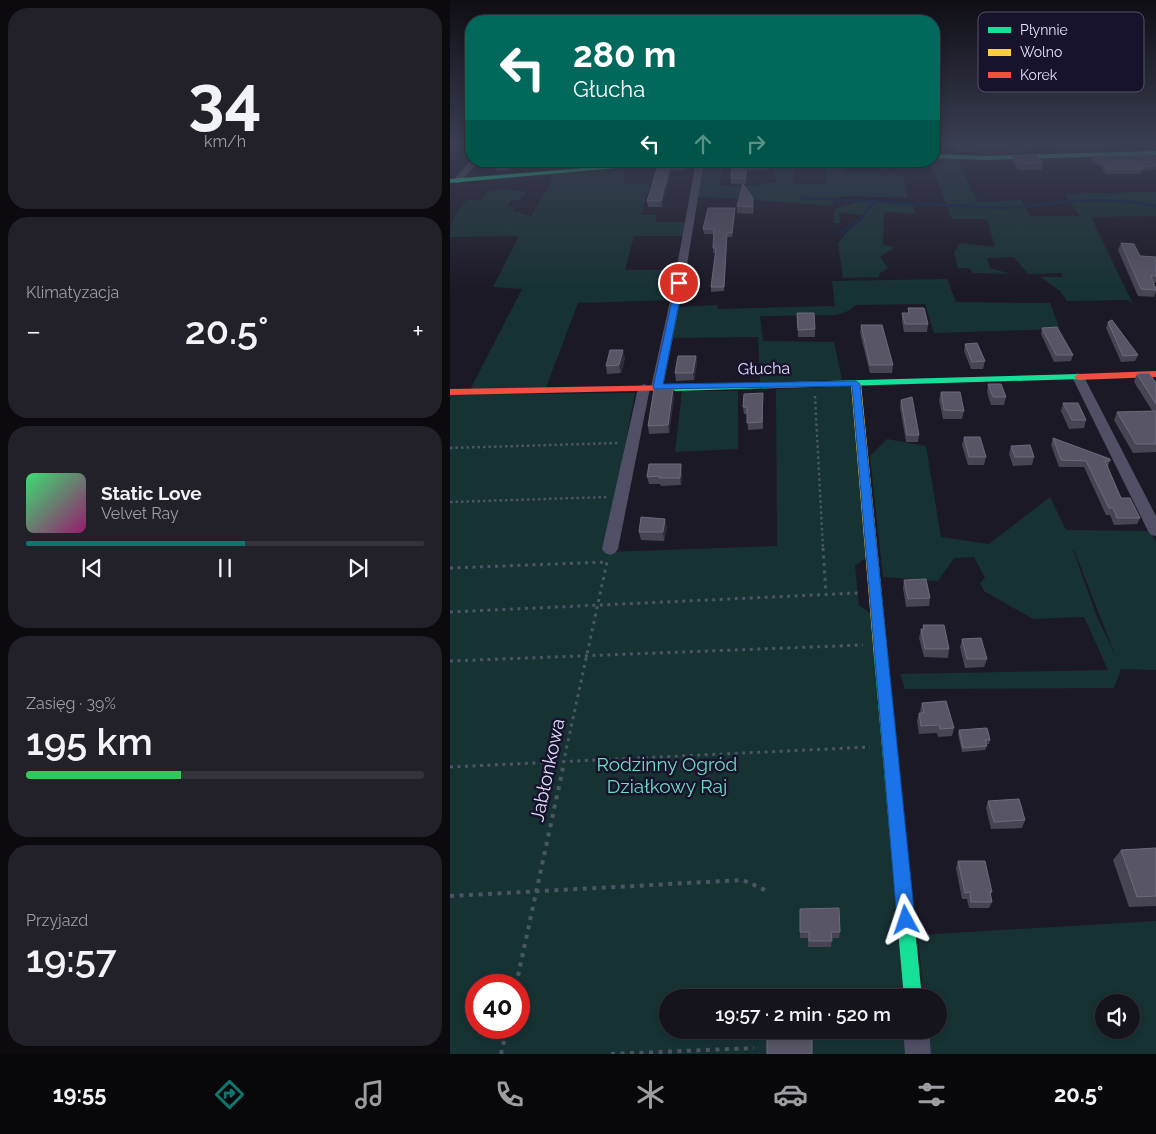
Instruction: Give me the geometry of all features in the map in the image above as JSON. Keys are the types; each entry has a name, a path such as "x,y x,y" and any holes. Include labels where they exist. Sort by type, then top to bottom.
{"street":[{"path":"608,556 679,283 694,193"},
{"name":"Głucha","path":"450,392 856,384 1156,374"},
{"path":"1078,377 1156,531"},
{"path":"856,384 877,592 912,989"},
{"path":"917,1039 918,1054"}],"path":[{"path":"814,391 826,594"},
{"path":"450,448 622,442"},
{"path":"450,502 612,496"},
{"path":"450,568 608,556"},
{"name":"Jabłonkowa","path":"518,974 608,556"},
{"path":"450,612 877,592"},
{"path":"450,661 869,645"},
{"path":"450,767 877,747"},
{"path":"450,896 743,880 767,891"},
{"path":"502,1054 505,1039"},
{"path":"611,1054 754,1048"}],"green space":[{"path":"485,193 525,193 520,200 511,200 507,207 514,207 513,211 531,216 544,193 647,193 641,215 656,215 656,222 685,222 683,236 634,236 625,270 678,270 671,300 578,303 545,390 470,390 522,289 493,287 519,236 450,237 452,222 466,200 480,200"},
{"path":"696,193 907,193 908,198 850,196 834,198 832,206 695,197"},
{"path":"942,193 974,193 978,202 1021,200 1030,216 1080,216 1064,194 1156,193 1156,216 1091,217 1134,306 1128,300 1067,301 1060,291 1041,277 1063,277 1061,273 1028,274 1014,257 987,258 990,268 1011,274 973,273 969,268 958,268 954,253 960,243 995,247 987,219 952,219"},
{"path":"865,200 912,203 916,214 884,212 883,245 895,247 880,257 888,268 879,274 879,277 843,278 838,243 865,216 839,212 840,223 834,223 834,209"},
{"path":"947,279 956,302 1050,303 1060,329 934,333 925,304 856,305 848,311 837,315 760,316 763,341 834,342 842,380 760,382 758,337 673,338 679,307 717,305 718,309 835,306 832,281"},
{"name":"Rodzinny Ogród Działkowy Raj","path":"853,386 869,555 855,566 859,605 871,614 905,989 659,989 659,1039 910,1039 911,1054 450,1054 450,395 635,393 605,552 777,546 776,389"},
{"path":"682,391 738,391 738,449 675,452"},
{"path":"887,439 926,446 941,537 989,544 1050,497 1066,530 1150,531 1156,542 1156,670 1121,669 1114,688 905,689 900,674 1108,670 1084,617 1033,619 984,591 980,583 985,578 974,557 954,558 938,581 883,577 870,456","holes":["1074,550 1116,657 1097,617"]},
{"path":"1156,921 1156,1054 928,1054 927,1039 947,1039 947,989 923,989 918,935"}],"building":[{"path":"649,193 663,193 661,201 647,201"},
{"path":"740,193 750,193 753,198 752,207 737,206"},
{"path":"708,208 735,208 732,233 727,233 724,287 711,287 716,248 713,248 714,229 703,229"},
{"path":"1121,243 1134,244 1140,256 1156,257 1156,276 1151,276 1156,290 1141,289"},
{"path":"908,308 924,308 928,324 905,324 902,313 909,313"},
{"path":"797,313 814,313 815,329 798,330"},
{"path":"1112,320 1138,355 1123,356 1108,322"},
{"path":"861,325 882,325 893,365 870,365"},
{"path":"1057,327 1073,355 1056,355 1042,328"},
{"path":"977,343 985,361 972,362 965,344"},
{"path":"610,350 623,350 619,365 606,366"},
{"path":"678,356 696,356 693,373 675,373"},
{"path":"1149,373 1156,383 1156,404 1137,374"},
{"path":"988,384 1001,384 1006,397 993,397"},
{"path":"654,389 673,389 668,425 648,426"},
{"path":"941,392 960,392 964,411 944,410"},
{"path":"763,393 762,422 747,423 747,407 743,407 744,394"},
{"path":"912,397 919,435 907,435 901,400"},
{"path":"1063,403 1078,403 1086,420 1072,420"},
{"path":"1156,411 1156,444 1136,444 1117,412"},
{"path":"964,437 980,437 986,457 969,457"},
{"path":"1053,438 1110,459 1110,461 1105,461 1121,498 1130,498 1140,518 1117,518 1113,508 1109,508 1086,461 1061,460"},
{"path":"1030,445 1034,457 1015,457 1011,446"},
{"path":"649,464 681,464 680,478 647,477"},
{"path":"641,517 665,519 663,532 639,532"},
{"path":"926,579 930,598 908,599 904,580"},
{"path":"923,625 944,625 949,649 925,649 921,629 924,629"},
{"path":"981,638 987,659 967,659 962,639"},
{"path":"946,701 954,728 940,729 939,725 921,726 919,713 924,713 922,703"},
{"path":"987,728 990,740 985,740 987,746 963,748 959,730"},
{"path":"1019,799 1025,820 994,822 988,801"},
{"path":"1156,848 1156,896 1137,897 1121,850"},
{"path":"958,861 985,861 992,892 990,892 992,902 971,902 970,892 965,893"},
{"path":"839,908 840,932 831,932 832,941 809,941 809,932 800,932 800,909"},
{"path":"767,1039 812,1039 812,1054 767,1054"}],"waterway":[{"path":"801,198 1005,208 1085,200 1133,202 1156,206"},
{"path":"840,233 852,226 874,203"}],"traffic: fast":[{"path":"675,388 1078,377"},
{"path":"881,657 912,989"}],"traffic: slow":[{"path":"856,384 881,657"}],"traffic: jam":[{"path":"1078,377 1156,374"},
{"path":"450,392 675,388"}],"route":[{"path":"679,283 658,387 856,384 877,592 906,920"}]}
